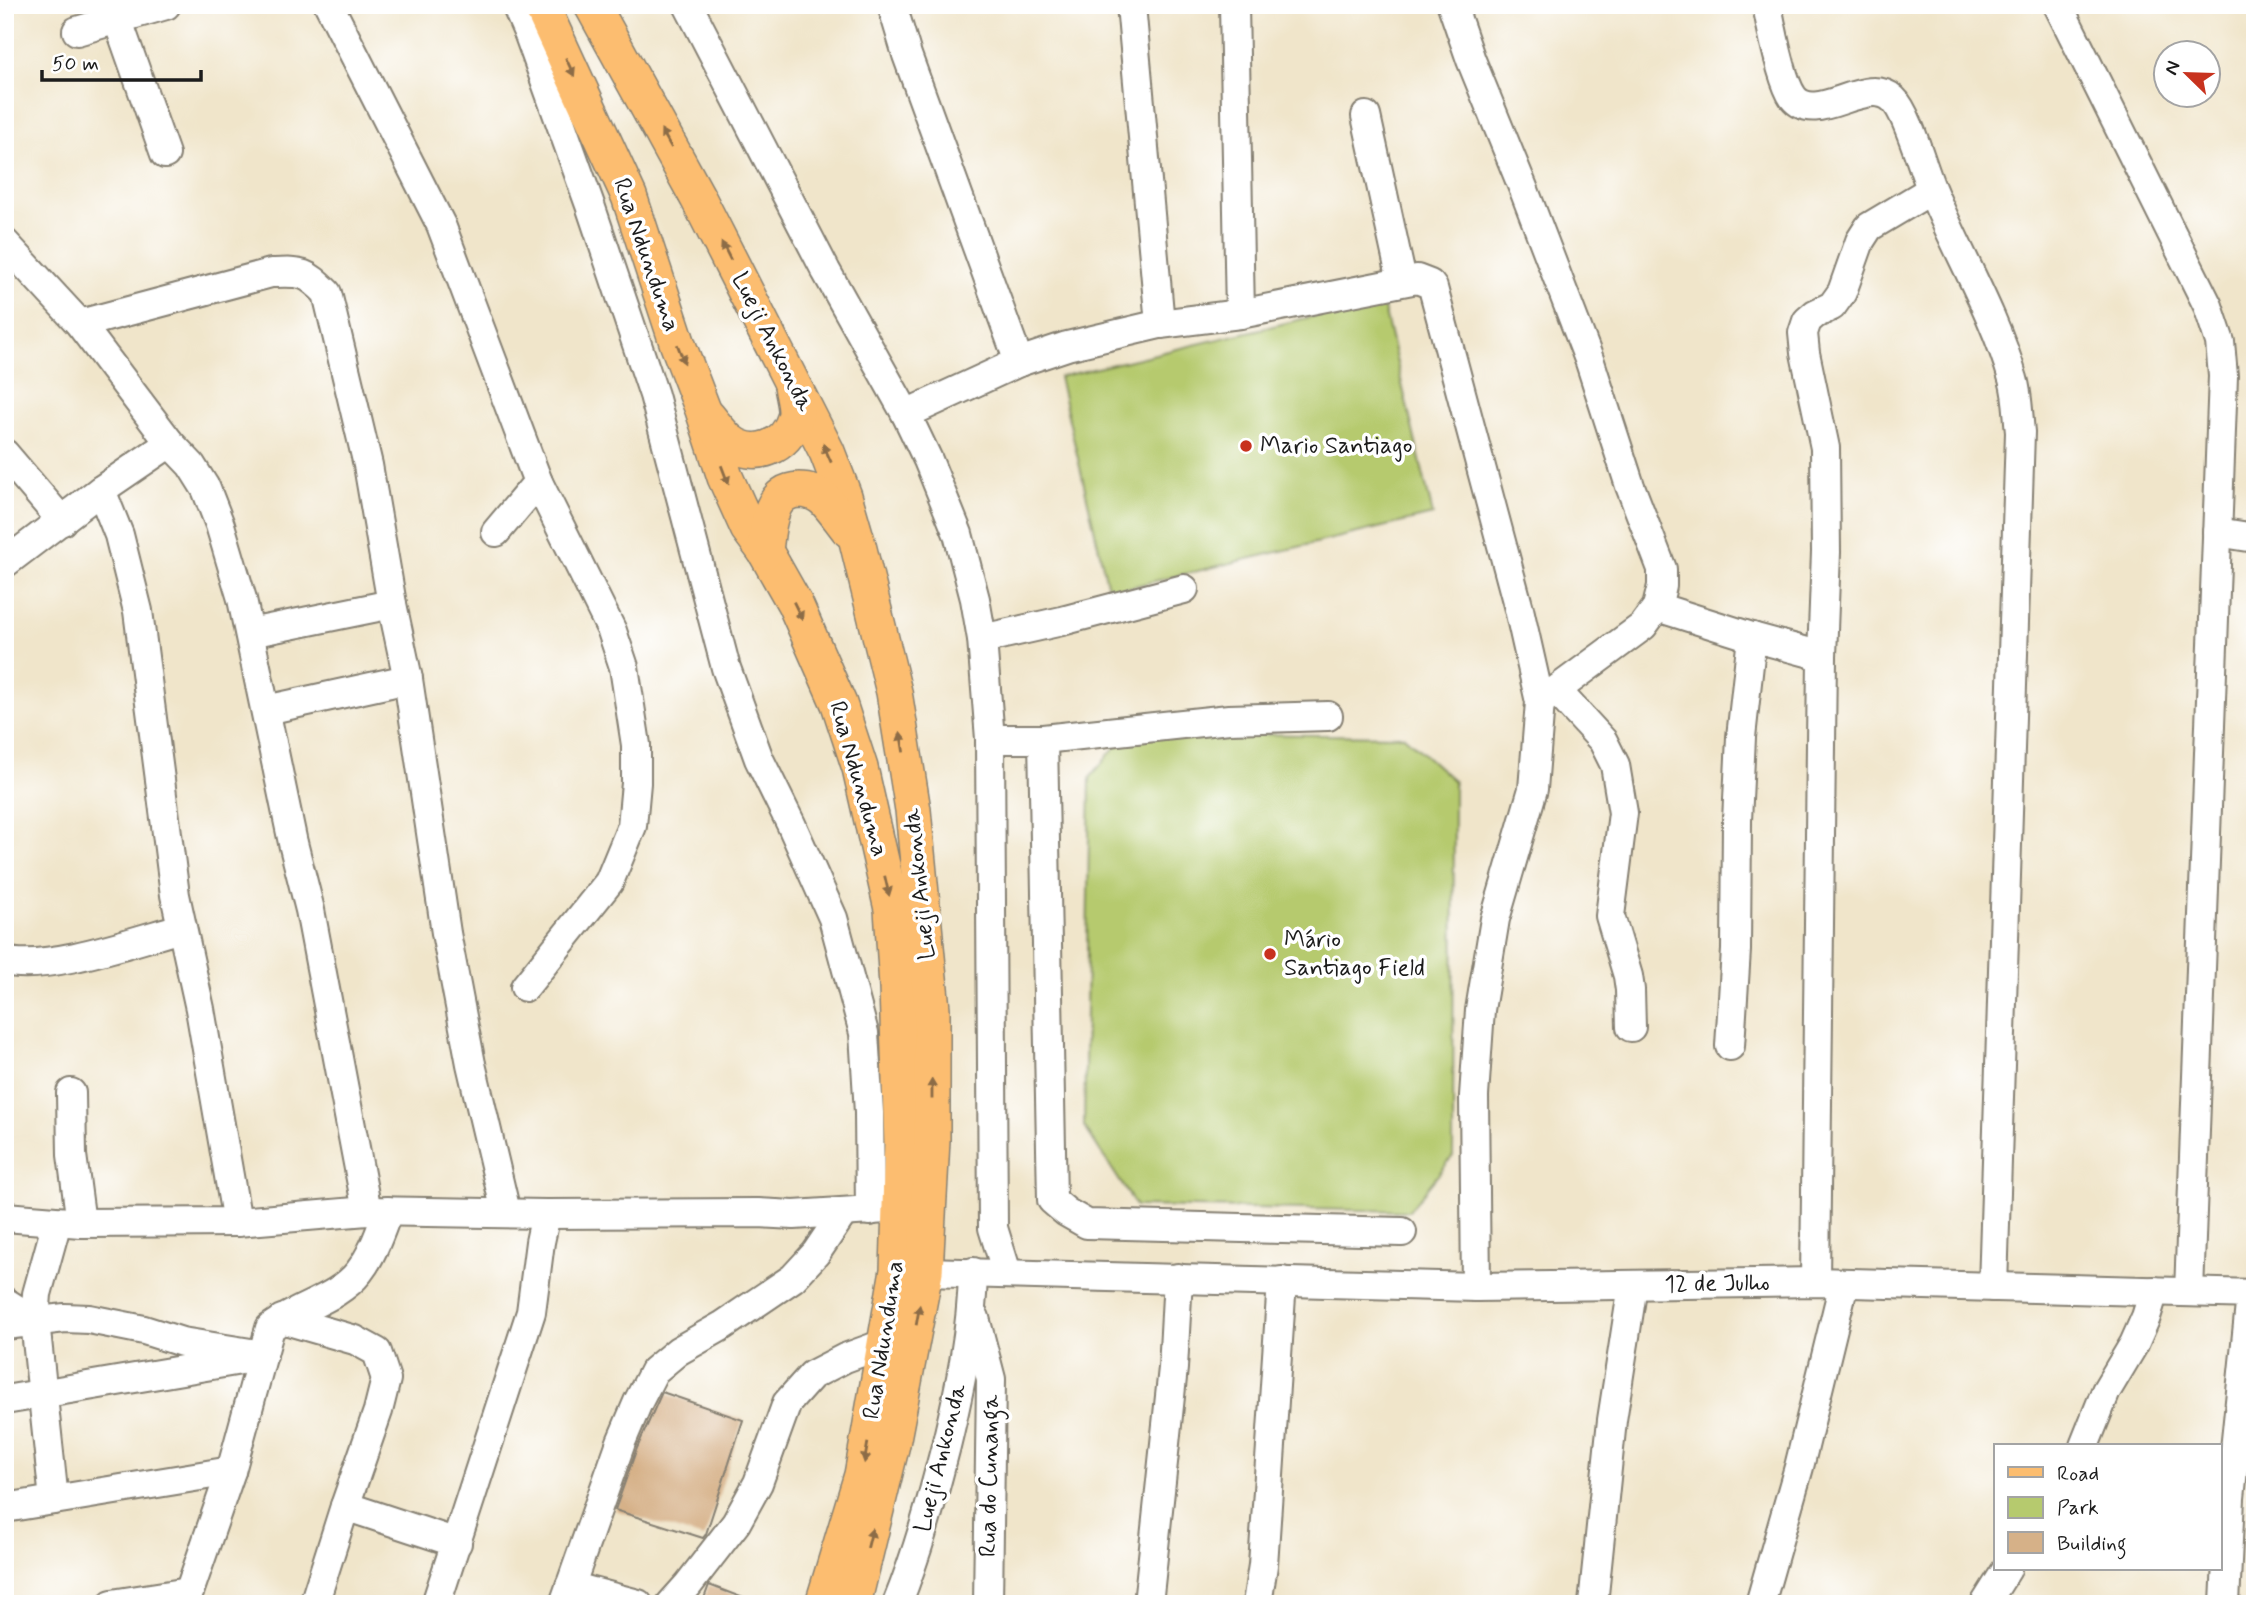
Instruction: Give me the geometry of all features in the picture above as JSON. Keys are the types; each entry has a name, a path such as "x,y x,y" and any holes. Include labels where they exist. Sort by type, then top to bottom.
{"main road":[{"name":"Rua Ndunduma","path":"541,5 629,196 725,477 748,528 765,551 795,604 839,704 860,768 892,909 902,1143 871,1211 898,1270 862,1475 823,1604"},
{"name":"Lueji Ankonda","path":"592,5 698,198 827,452 858,541 894,692 913,810 932,1009 932,1140 925,1272 892,1444 853,1604"},
{"path":"703,410 731,442 749,450 770,449 787,436 796,416 790,377"},
{"path":"765,551 771,515 777,500 791,491 808,490 823,498 858,541"}],"street":[{"path":"77,31 166,5"},
{"path":"329,5 441,225 538,482 612,631 624,667 636,745 632,826 609,882 526,988"},
{"path":"516,5 585,192 654,395 726,668 759,759 833,918 864,1033 871,1211"},
{"path":"688,5 826,271 906,414 958,534 975,599 982,639 990,739 993,1228 1007,1273"},
{"path":"892,5 907,55 1020,362"},
{"path":"1131,5 1160,324"},
{"path":"1234,5 1240,314"},
{"path":"1452,5 1471,60 1590,362 1630,486 1662,569 1662,586 1657,607 1643,626 1548,697"},
{"path":"1767,5 1788,89 1800,104 1813,108 1870,92 1881,93 1893,99 1902,113 1931,190 1997,332 2014,382 2020,432 1993,1287"},
{"path":"2057,5 2207,306 2220,342 2223,376 2189,1292"},
{"path":"118,21 165,153"},
{"path":"1366,116 1402,281"},
{"path":"1815,1282 1822,656 1826,552 1825,448 1802,332 1807,321 1832,306 1842,292 1860,241 1869,227 1931,190"},
{"path":"5,243 80,324 170,443 191,465 206,489 220,525 250,633 293,843 377,1211 367,1261 358,1274 340,1288 282,1319 271,1328 230,1471 187,1598 113,1604"},
{"path":"80,324 271,273 293,272 310,276 327,293 368,465 408,679 446,933 471,1063 506,1212"},
{"path":"906,414 1020,362 1067,346 1160,324 1240,314 1402,281 1424,280 1433,288 1519,609 1548,697 1533,789 1495,919 1480,1010 1474,1096 1476,1287"},
{"path":"5,563 101,490 170,443"},
{"path":"5,454 62,521"},
{"path":"496,532 538,482"},
{"path":"101,490 119,535 138,611 181,928 200,1009 237,1222"},
{"path":"2217,532 2255,538"},
{"path":"982,639 1184,589"},
{"path":"250,633 392,604"},
{"path":"1657,607 1822,656"},
{"path":"1730,1046 1736,950 1741,737 1752,637"},
{"path":"266,710 408,679"},
{"path":"1548,697 1603,741 1615,765 1623,813 1611,916 1629,983 1631,1027"},
{"path":"990,739 1043,739 1228,719 1328,716"},
{"path":"1043,739 1052,1200 1087,1224 1402,1232"},
{"path":"5,961 17,964 59,960 181,928"},
{"path":"54,1500 35,1321 37,1294 69,1222 71,1093"},
{"path":"5,1217 69,1222 237,1222 377,1211 794,1215 871,1211"},
{"path":"638,1604 567,1595 621,1442 654,1371 678,1351 722,1326 793,1278 816,1253 871,1211"},
{"path":"436,1604 531,1312 546,1214"},
{"name":"12 de Julho","path":"925,1272 1476,1287 1815,1282 2253,1294"},
{"path":"972,1272 972,1308"},
{"path":"1148,1604 1173,1368 1178,1278"},
{"path":"1257,1604 1263,1565 1282,1281"},
{"path":"1760,1604 1799,1466 1844,1283"},
{"path":"1593,1604 1612,1420 1633,1285"},
{"path":"2085,1444 2106,1391 2146,1317 2154,1292"},
{"path":"2225,1604 2230,1498 2253,1294"},
{"path":"5,1302 35,1321"},
{"name":"Lueji Ankonda","path":"897,1604 928,1518 959,1391 972,1308"},
{"name":"Rua do Cunanga","path":"972,1308 991,1379 988,1604"},
{"path":"5,1325 65,1318 89,1319 144,1330 182,1342 263,1355"},
{"path":"282,1319 355,1340 377,1352 386,1379 378,1411 314,1604"},
{"path":"671,1604 736,1522 758,1483 787,1403 812,1375 845,1358 886,1343"},
{"path":"5,1400 225,1364 263,1355"},
{"path":"5,1508 230,1471"},
{"path":"345,1506 457,1543"},
{"path":"1985,1604 2006,1570"}],"green space":[{"name":"Mario Santiago","path":"1382,300 1433,515 1109,592 1059,377"},
{"name":"Mário Santiago Field","path":"1126,733 1404,736 1454,781 1453,1156 1409,1211 1136,1206 1084,1126 1090,778"}],"building":[{"path":"662,1392 743,1420 703,1538 615,1510 637,1448"},
{"path":"709,1585 754,1602 702,1604"}],"place":[{"name":"Mario Santiago","path":"1246,446"},
{"name":"Mário Santiago Field","path":"1270,954"}]}
